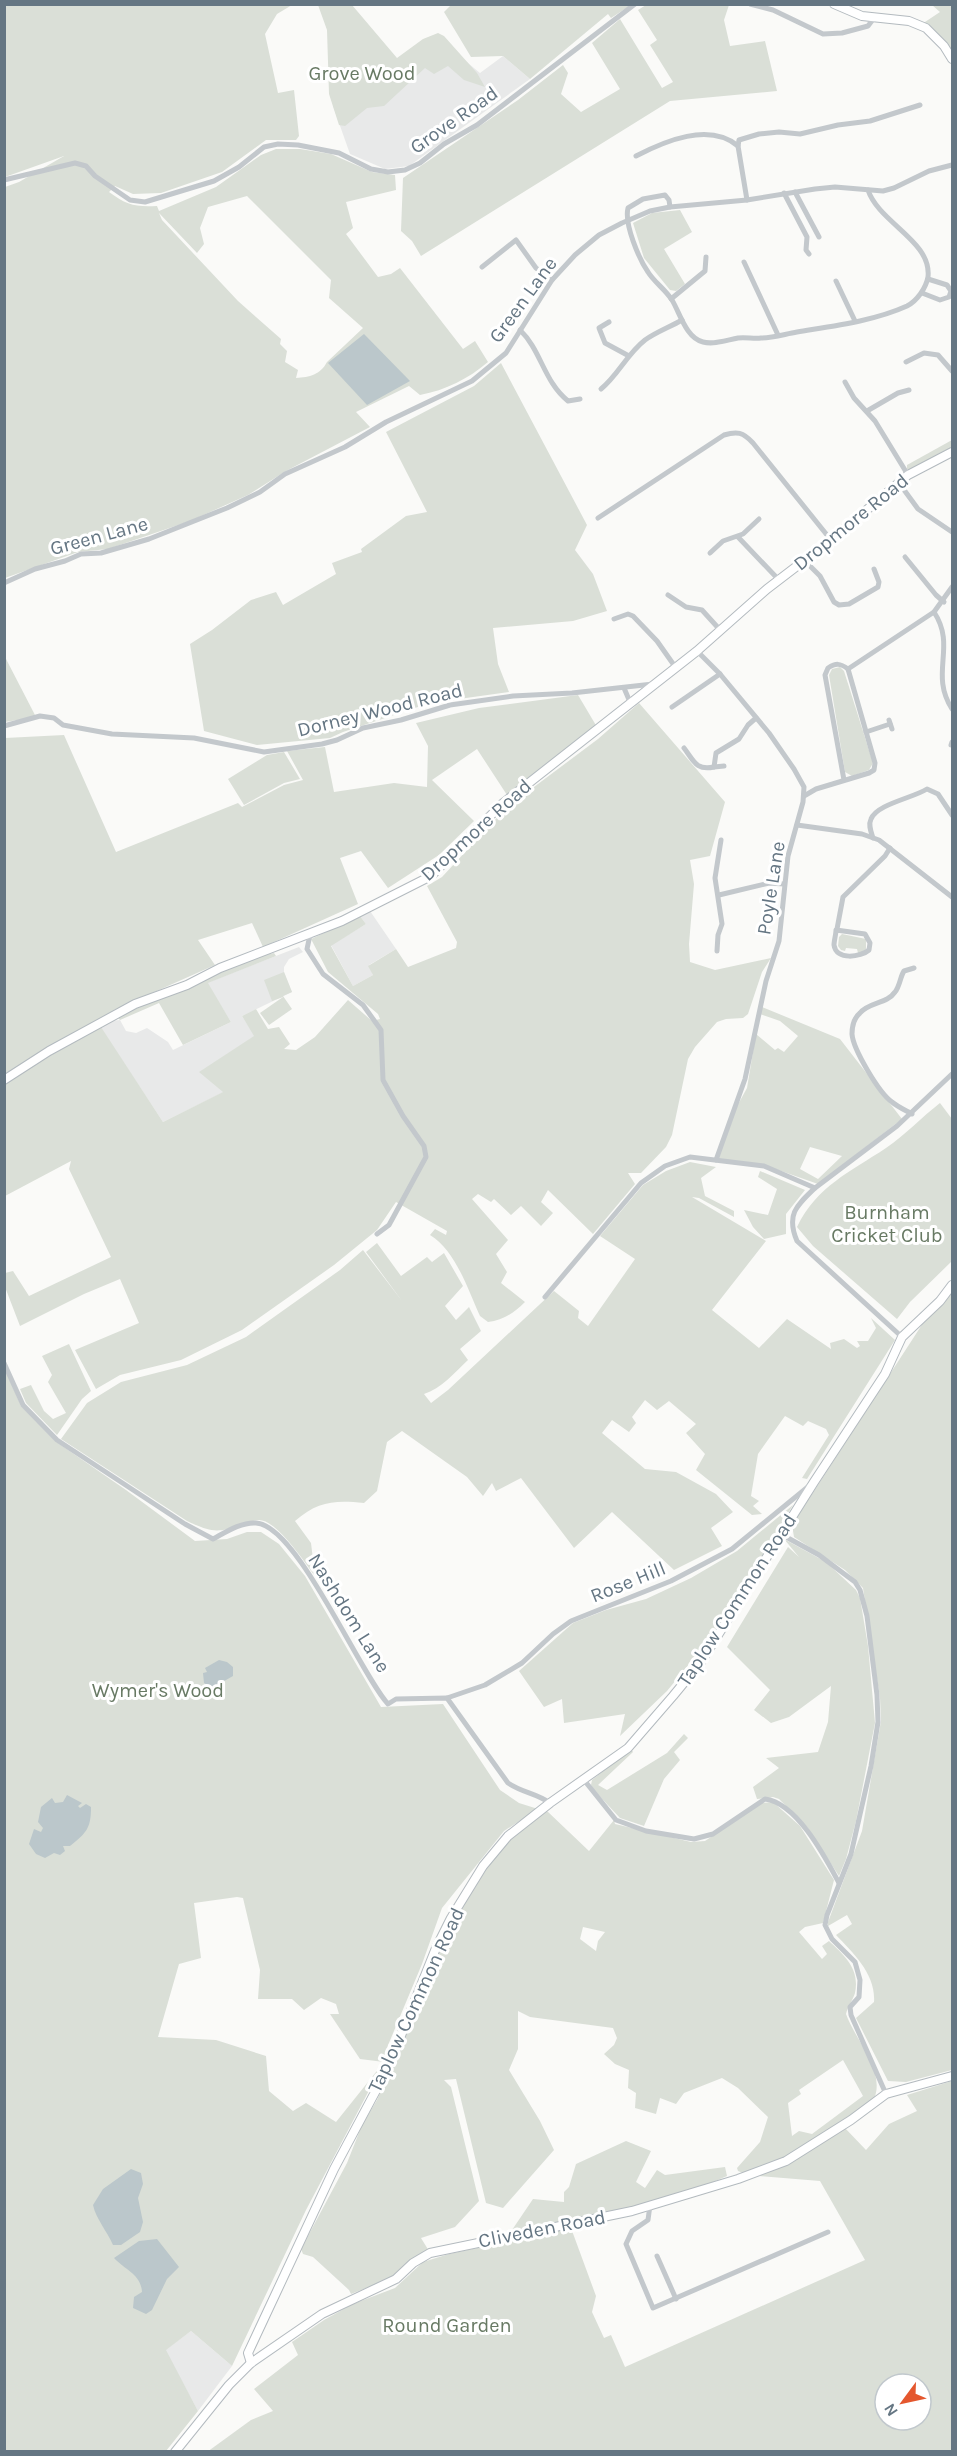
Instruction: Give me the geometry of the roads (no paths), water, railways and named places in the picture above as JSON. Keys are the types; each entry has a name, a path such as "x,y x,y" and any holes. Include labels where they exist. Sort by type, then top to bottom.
{"street":[{"name":"Grove Road","path":"4,180 57,165 75,163 86,166 95,176 130,200 145,202 214,181 239,167 264,147 278,144 298,145 339,153 371,169 388,172 405,170 420,163 444,144 477,125 635,4"},
{"path":"750,4 772,10 823,34 842,33 868,26 874,18"},
{"path":"834,4 849,12 874,18 909,21 926,28 940,41 952,59"},
{"path":"747,200 739,140 748,136 779,132 800,134 838,124 870,122 920,105"},
{"path":"636,156 658,145 691,136 722,136 738,146"},
{"name":"Green Lane","path":"4,583 35,569 81,554 106,552 149,539 227,508 260,492 285,474 345,447 386,422 472,381 506,353 552,280 575,255 599,235 627,221 650,211 670,207 747,200 835,187 868,190 894,188 929,171 952,165"},
{"path":"670,207 665,195 643,199 628,208 627,221 637,251 648,272 671,299 690,333 700,342 710,344 741,338 762,338 855,321 909,305 922,293 928,279 926,262 917,245 878,210 868,190"},
{"path":"795,192 819,237"},
{"path":"784,193 807,237 806,250 809,254"},
{"path":"482,267 516,240 536,268 552,280"},
{"path":"671,299 705,271 706,257"},
{"path":"744,262 778,335"},
{"path":"922,293 940,300 949,297 951,291 947,285 928,279"},
{"path":"836,281 855,321"},
{"path":"601,389 612,380 644,340 682,320"},
{"path":"609,322 599,328 605,343 629,356"},
{"path":"520,330 530,340 559,394 568,401 579,399"},
{"path":"906,362 924,353 938,355 952,371"},
{"path":"845,382 854,398 867,411 908,475"},
{"path":"867,411 898,393 909,390"},
{"path":"598,518 724,435 735,432 745,434 753,443 831,540"},
{"name":"Dropmore Road","path":"4,1080 49,1051 135,1004 187,985 254,954 310,935 431,876 501,804 676,668 908,475 952,452"},
{"path":"899,483 918,509 952,532"},
{"path":"710,553 723,541 738,537 759,519"},
{"path":"738,537 779,580"},
{"path":"905,557 936,596 944,602"},
{"path":"804,560 820,576 834,602 840,605 849,604 878,587 879,582 874,569"},
{"path":"848,669 933,612 944,602 952,587"},
{"path":"668,595 686,607 702,610 721,631"},
{"path":"933,612 942,623 945,638 946,650 941,680 946,699 952,709"},
{"path":"614,619 628,614 633,616 657,641 676,668"},
{"path":"697,651 720,674 756,718 794,769 804,787 816,789"},
{"path":"804,796 816,789 844,780 874,770 875,763 848,669 841,664 834,664 828,668 825,675 844,780"},
{"path":"672,707 720,674"},
{"name":"Dorney Wood Road","path":"4,726 40,716 54,718 63,725 111,734 194,738 264,752 322,744 363,728 450,705 513,696 653,684"},
{"path":"624,688 630,702"},
{"path":"714,767 716,753 739,739 748,725 756,718"},
{"path":"866,732 890,724"},
{"path":"684,748 699,767 704,769 724,766"},
{"name":"Poyle Lane","path":"717,1161 745,1079 766,981 779,941 788,856 804,796 804,787"},
{"path":"873,838 870,824 874,814 882,808 927,789 938,794 952,815"},
{"path":"797,825 873,838 890,848 952,897"},
{"path":"717,951 718,935 722,924 715,878 721,840"},
{"path":"836,930 865,934 870,943 869,950 860,956 843,955 834,946 836,930 843,897 885,856 890,848"},
{"path":"719,895 769,883 784,884"},
{"path":"308,949 310,935"},
{"path":"299,939 323,974 363,1005 381,1030 383,1080 403,1116 424,1146 426,1157 389,1225 377,1234"},
{"path":"912,1114 890,1101 883,1092 859,1053 852,1035 853,1023 860,1012 872,1004 890,998 897,990 904,970 914,968"},
{"path":"902,1337 797,1241 791,1227 792,1215 815,1188 867,1151 912,1114 952,1074"},
{"path":"545,1297 641,1183 665,1166 690,1157 764,1166 815,1188"},
{"name":"Taplow Common Road","path":"251,2363 249,2353 275,2294 334,2169 388,2068 436,1948 451,1918 495,1850 508,1836 550,1803 628,1748 701,1662 785,1527 885,1374 902,1337 940,1301 952,1285"},
{"name":"Nashdom Lane","path":"4,1363 23,1405 57,1440 185,1524 213,1539 236,1527 257,1523 269,1528 291,1549 309,1573 388,1704 396,1699 447,1698"},
{"name":"Rose Hill","path":"447,1698 486,1685 522,1663 553,1634 571,1621 671,1581 732,1549 814,1482"},
{"path":"785,1527 788,1538 819,1555 855,1582 860,1590 867,1616 878,1722 858,1829 851,1854 826,1915 825,1928 832,1939 855,1962 860,1980 859,1997 850,2007 851,2015 886,2094"},
{"path":"447,1698 508,1783 520,1792 542,1797 550,1803"},
{"path":"584,1780 616,1820 646,1831 694,1839 713,1834 765,1799 774,1800 795,1816 839,1883"},
{"name":"Cliveden Road","path":"175,2451 229,2385 251,2363 322,2314 396,2279 412,2263 430,2253 650,2205 738,2179 786,2161 851,2120 886,2094 952,2076"},
{"path":"650,2205 648,2220 632,2230 627,2237 627,2249 653,2308 828,2232"},
{"path":"657,2256 676,2299"}],"park label":[{"name":"Grove Wood","path":"362,73"},
{"name":"Burnham Cricket Club","path":"887,1224"},
{"name":"Wymer's Wood","path":"158,1690"},
{"name":"Round Garden","path":"447,2325"}]}
